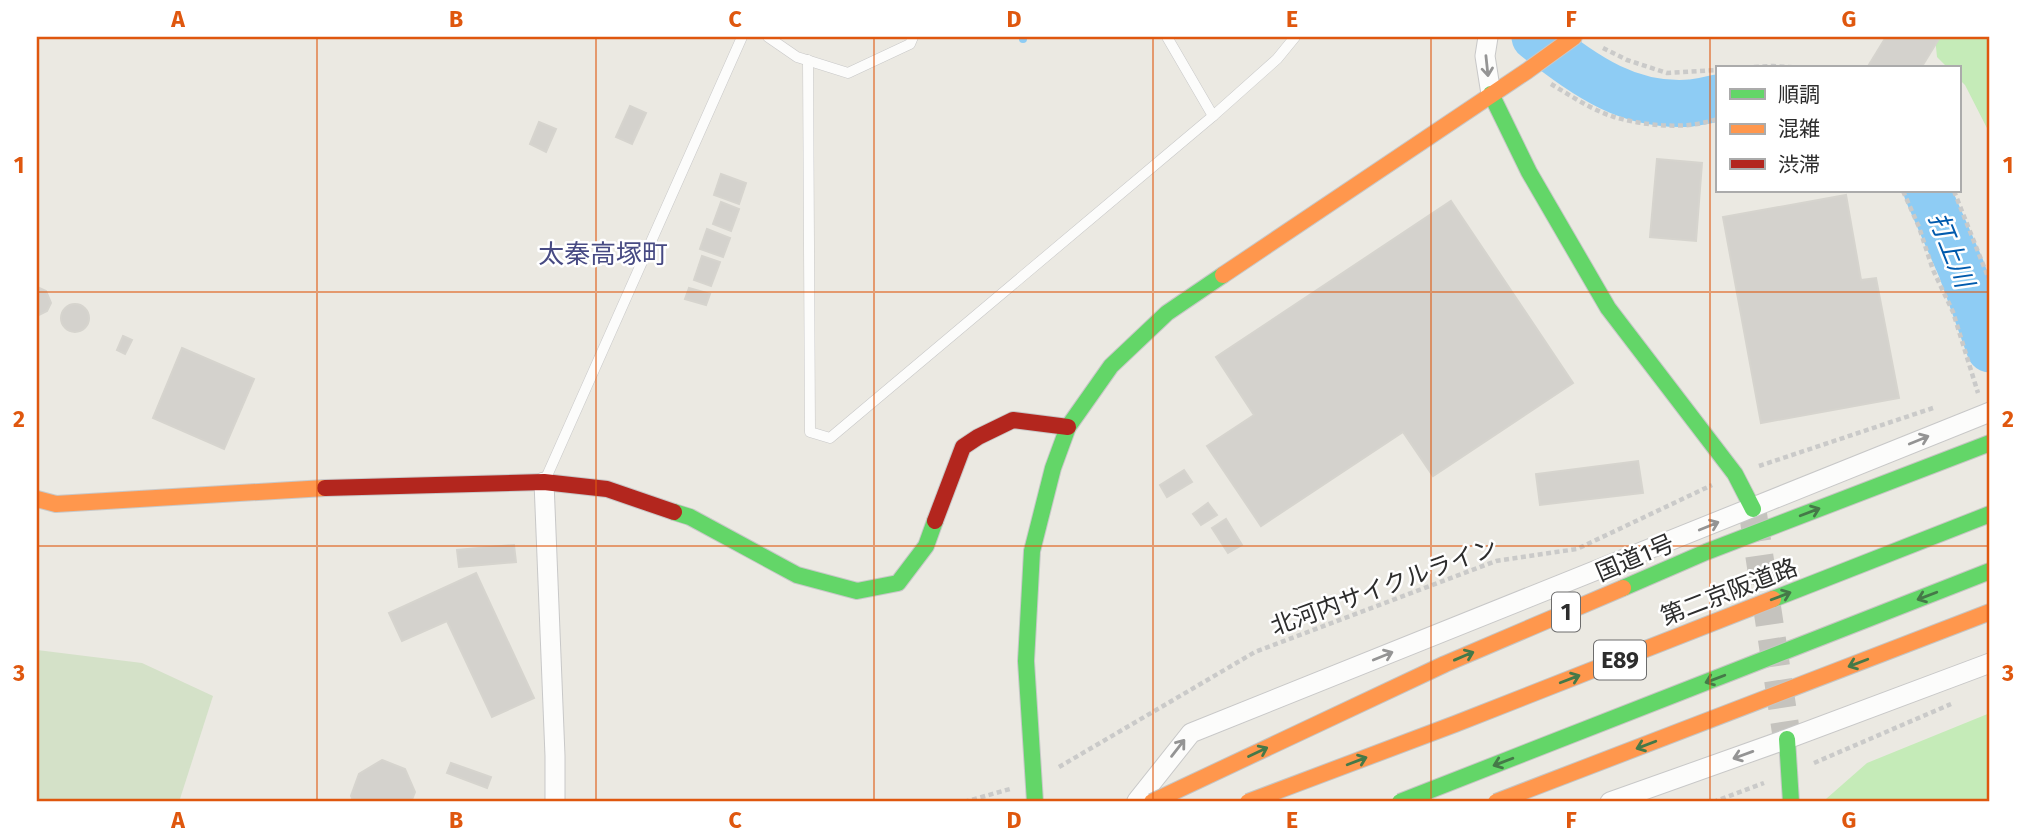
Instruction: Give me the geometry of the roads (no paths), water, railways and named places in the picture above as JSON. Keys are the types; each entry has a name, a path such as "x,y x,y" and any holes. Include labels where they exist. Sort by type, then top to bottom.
{"main road":[{"path":"1035,802 1026,661 1032,551 1053,468 1068,428 1111,366 1167,313 1574,37"},
{"path":"1490,94 1530,172 1608,308 1735,474 1752,509"},
{"path":"37,499 56,504 329,488 544,482 607,489 691,517 797,575 857,591 898,583 926,545 963,447 1013,420 1068,428"},
{"name":"国道1号","path":"1152,802 1445,664 1693,557 1990,443"},
{"name":"第二京阪道路","path":"1248,802 1455,724 1990,514"},
{"name":"E89","path":"1400,802 1990,571"},
{"path":"1496,802 1990,612"},
{"path":"1787,739 1791,802"}],"street":[{"path":"1488,37 1485,56 1490,94"},
{"path":"1136,802 1191,733 1987,413"},
{"path":"544,482 555,802"},
{"path":"1610,802 1990,663"}],"lane":[{"path":"544,482 741,37"},
{"path":"768,37 797,57 848,73 909,44 913,37"},
{"path":"1167,37 1213,116"},
{"path":"808,60 810,432 830,438 1213,116 1277,59 1294,37"}],"waterway":[{"name":"打上川","path":"1535,37 1588,75 1626,94 1668,103 1691,103 1716,98"},
{"name":"打上川","path":"1927,192 1961,268 1990,349"}],"tunnel":[{"path":"1753,514 1787,739"}],"district":[{"name":"太秦高塚町","path":"603,254"}]}
